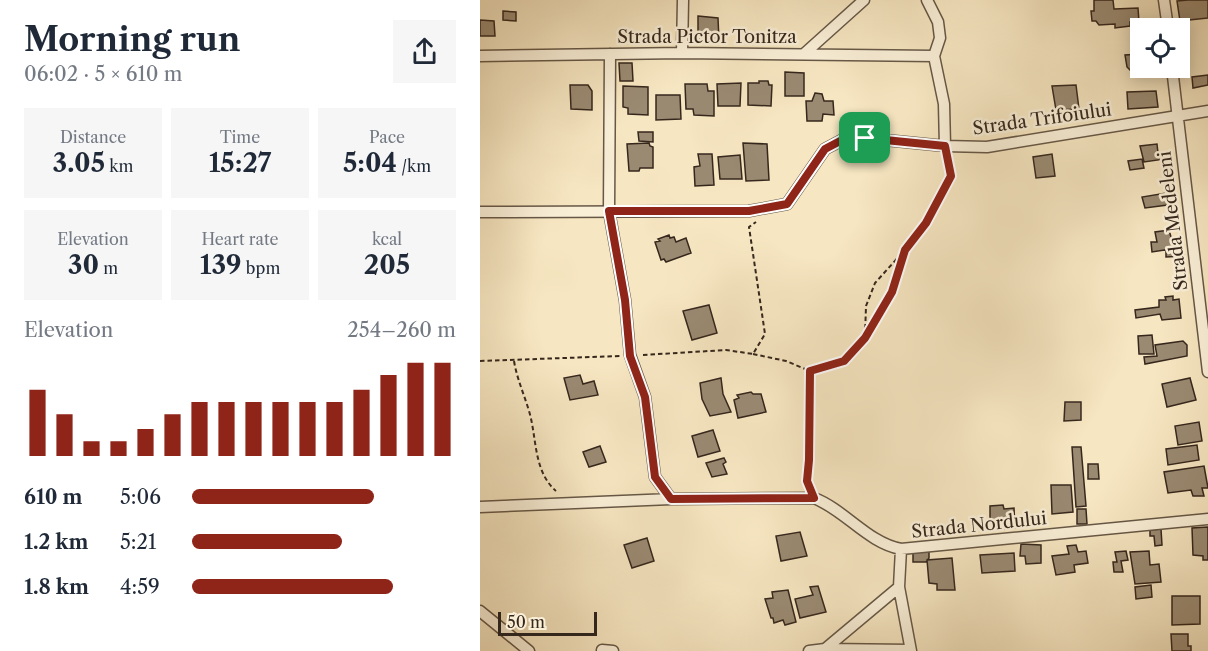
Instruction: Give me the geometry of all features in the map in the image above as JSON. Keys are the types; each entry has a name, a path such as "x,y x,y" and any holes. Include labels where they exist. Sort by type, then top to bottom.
{"street":[{"path":"682,53 683,0"},
{"path":"805,53 864,0"},
{"path":"927,0 938,22 940,38 934,56 944,104 945,146"},
{"path":"1164,0 1167,18"},
{"name":"Strada Pictor Tonitza","path":"480,56 805,53 934,56"},
{"path":"609,54 609,211 625,300 630,356 645,397 655,477 671,499"},
{"name":"Strada Medeleni","path":"1173,78 1203,300 1208,372"},
{"name":"Strada Trifoiului","path":"480,212 749,211 787,204 825,149 842,140 865,138 945,146 987,147 1208,111"},
{"name":"Strada Nordului","path":"480,507 671,499 814,498 828,503 888,547 901,549 1208,519"},
{"path":"809,651 825,649 910,651 899,587 901,549"},
{"path":"825,649 899,587"},
{"path":"480,611 529,651"}],"path":[{"path":"865,338 866,306 875,283 926,223 951,176 945,146"},
{"path":"753,354 765,334 749,227 759,221"},
{"path":"480,361 726,350 786,361 810,371 844,361 865,338 892,292 905,250"},
{"path":"514,361 529,413 539,464 553,488 572,503"},
{"path":"810,371 810,449 807,481 814,498"}],"building":[{"path":"1094,0 1113,0 1114,9 1138,8 1139,18 1130,18 1130,26 1115,28 1115,24 1099,25 1096,21 1092,21 1091,11 1094,11"},
{"path":"1208,0 1208,18 1190,20 1190,18 1180,18 1177,1"},
{"path":"503,11 516,12 516,21 503,20"},
{"path":"698,16 718,18 719,41 698,40"},
{"path":"480,20 494,21 495,36 480,36"},
{"path":"1125,55 1130,55 1130,70 1127,67"},
{"path":"619,63 632,63 633,81 620,81"},
{"path":"785,72 804,73 804,96 785,96"},
{"path":"1208,75 1208,85 1193,88 1192,77"},
{"path":"759,81 768,81 769,85 772,85 771,106 748,105 748,83 759,83"},
{"path":"741,83 740,106 718,106 717,84"},
{"path":"685,84 707,84 708,91 714,91 714,116 694,115 693,109 686,109"},
{"path":"570,85 588,85 592,91 592,110 571,109"},
{"path":"1076,85 1079,109 1056,110 1052,86"},
{"path":"623,86 648,87 648,115 628,114 628,108 623,107"},
{"path":"1156,91 1158,107 1128,109 1127,92"},
{"path":"815,93 822,94 824,101 833,101 834,115 823,114 822,121 807,121 806,101 812,101"},
{"path":"656,95 680,95 681,119 656,120"},
{"path":"638,132 653,132 653,142 639,141"},
{"path":"649,143 653,147 653,168 629,171 627,144"},
{"path":"743,143 767,144 769,180 746,181"},
{"path":"1157,144 1158,153 1163,152 1165,159 1144,162 1140,146"},
{"path":"698,154 712,154 714,185 695,186 694,167 700,166"},
{"path":"1052,154 1055,176 1036,178 1033,157"},
{"path":"740,155 742,179 720,179 718,157"},
{"path":"1142,159 1144,168 1130,170 1128,161"},
{"path":"1172,192 1175,204 1145,208 1142,197"},
{"path":"1169,230 1171,237 1176,237 1177,248 1152,252 1151,242 1157,242 1155,232"},
{"path":"669,235 670,238 674,237 676,242 686,238 691,253 666,262 664,259 661,260 655,242"},
{"path":"1171,249 1183,249 1184,256 1166,257 1166,251 1171,252"},
{"path":"1173,296 1173,300 1179,299 1181,318 1162,320 1160,314 1136,318 1135,310 1159,307 1159,300 1166,300 1165,297"},
{"path":"709,305 717,333 692,340 683,311"},
{"path":"1152,335 1154,354 1139,354 1138,336"},
{"path":"1183,341 1187,345 1187,356 1145,364 1144,357 1157,356 1155,345"},
{"path":"580,375 583,384 594,381 598,395 570,400 564,378"},
{"path":"721,378 723,394 731,412 710,416 702,399 700,383"},
{"path":"1190,378 1196,400 1167,407 1162,384"},
{"path":"751,392 761,394 766,412 738,418 734,400 739,398 737,395"},
{"path":"1065,402 1081,402 1081,420 1064,421"},
{"path":"1199,422 1202,441 1178,445 1175,426"},
{"path":"713,430 720,451 698,457 692,436"},
{"path":"1197,445 1199,460 1168,465 1166,449"},
{"path":"600,446 606,462 589,467 583,452"},
{"path":"1072,447 1081,447 1086,506 1076,507"},
{"path":"724,458 726,462 723,464 727,474 712,477 706,463"},
{"path":"1088,464 1098,464 1099,479 1088,479"},
{"path":"1204,466 1208,488 1202,488 1204,496 1193,496 1191,490 1168,493 1164,472"},
{"path":"1051,485 1071,485 1073,512 1052,514"},
{"path":"1003,505 1004,509 1014,508 1015,528 994,530 990,517 990,506"},
{"path":"1077,509 1086,509 1087,524 1077,524"},
{"path":"1208,527 1208,560 1203,560 1203,556 1193,555 1192,528"},
{"path":"1161,529 1162,545 1155,546 1154,536 1150,536 1150,530"},
{"path":"800,532 807,556 781,561 776,536"},
{"path":"647,538 654,561 632,568 624,545"},
{"path":"1021,544 1041,545 1041,563 1026,564 1025,556 1020,556"},
{"path":"1076,545 1078,552 1086,551 1088,563 1074,565 1075,572 1056,575 1052,556 1069,554 1067,546"},
{"path":"913,550 929,550 929,558 926,562 913,562"},
{"path":"1126,551 1128,560 1121,561 1123,572 1114,572 1113,562 1117,562 1115,552"},
{"path":"1149,551 1150,565 1159,564 1161,582 1135,584 1130,552"},
{"path":"1014,553 1015,571 982,573 980,555"},
{"path":"952,558 955,590 937,590 937,584 929,583 927,560"},
{"path":"1151,585 1152,597 1136,599 1135,587"},
{"path":"818,586 826,612 800,618 795,599 813,595 810,587"},
{"path":"788,590 796,622 785,625 783,620 774,623 765,599 773,598 772,592"},
{"path":"1172,596 1200,596 1200,624 1172,625"},
{"path":"1171,634 1188,634 1188,646 1191,646 1191,651 1172,651"}],"route":[{"path":"865,138 945,146 951,176 926,223 905,250 892,292 865,338 844,361 810,371 807,481 814,498 671,499 655,477 645,397 630,356 625,300 609,211 749,211 787,204 825,149 842,140 865,138"}]}
